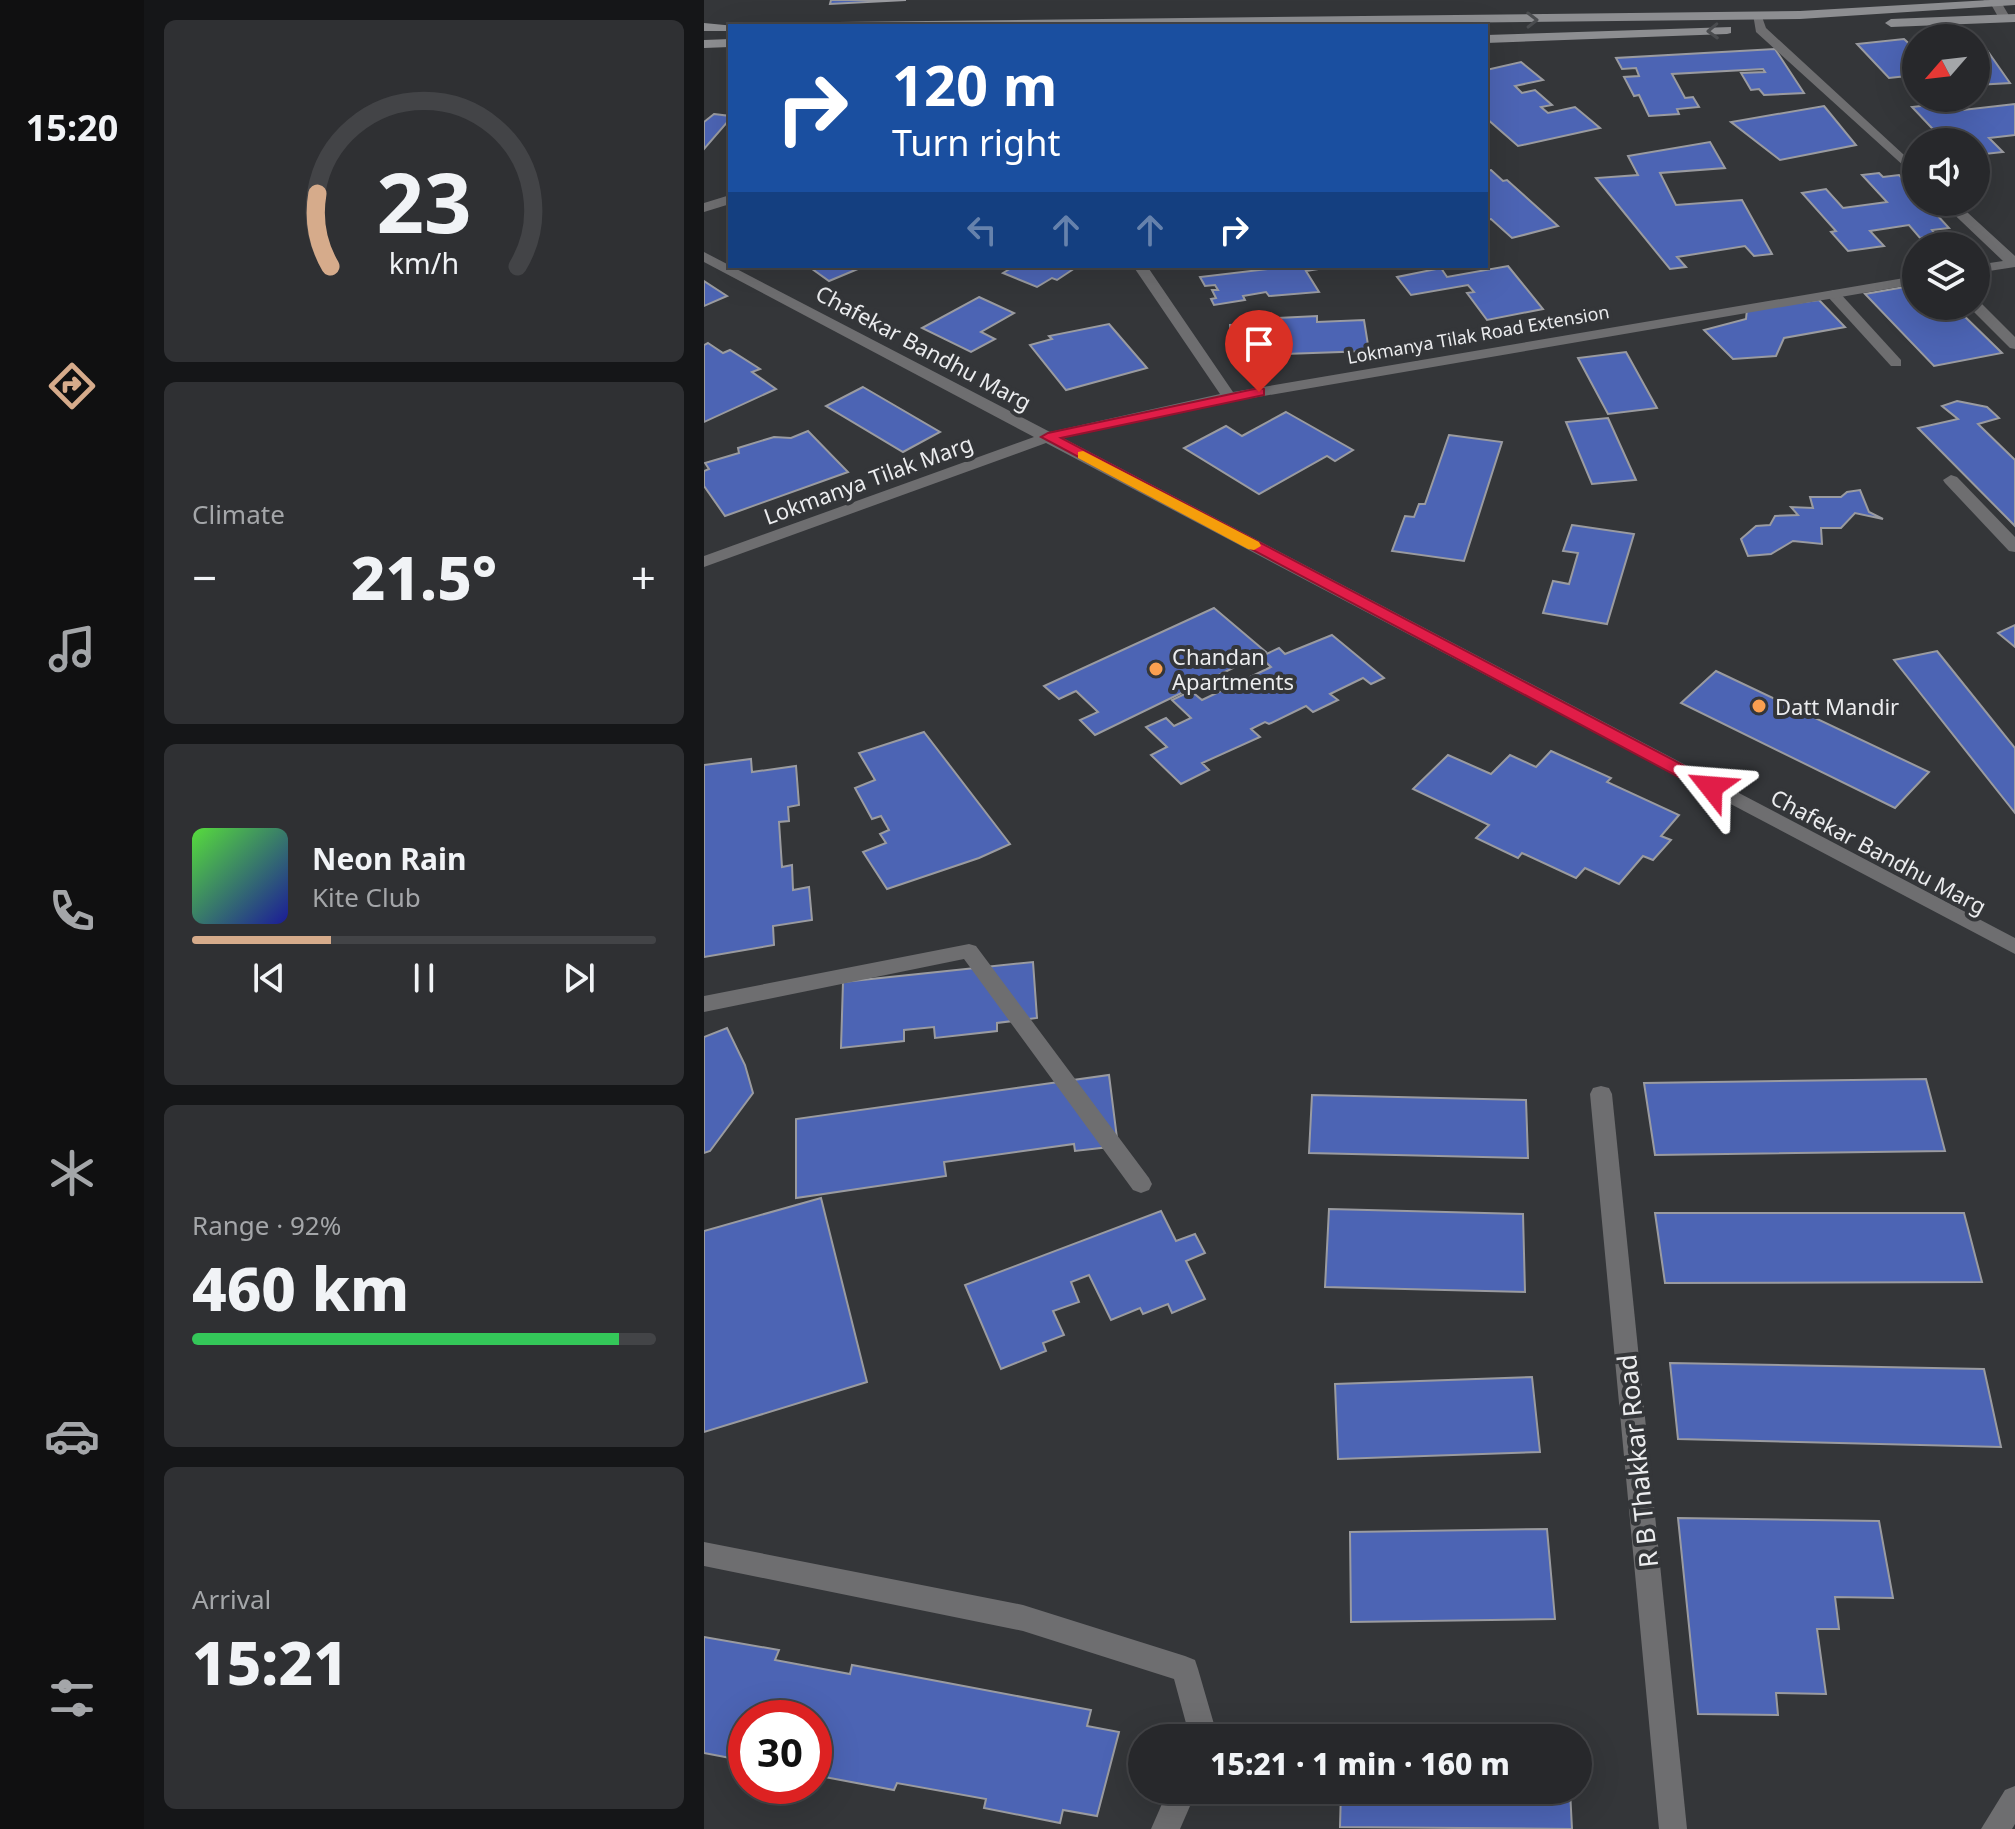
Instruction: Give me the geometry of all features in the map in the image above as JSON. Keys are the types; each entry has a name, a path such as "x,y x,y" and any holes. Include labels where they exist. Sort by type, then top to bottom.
{"street":[{"path":"1993,2 2010,19"},
{"path":"1488,39 2015,2"},
{"path":"1298,24 2010,19"},
{"path":"1759,22 1902,160"},
{"path":"704,27 728,27"},
{"path":"704,44 728,43"},
{"path":"704,208 728,200"},
{"path":"1963,216 2014,263"},
{"name":"Chafekar Bandhu Marg","path":"704,256 2015,947"},
{"path":"1990,267 2014,263"},
{"path":"1141,268 1229,397"},
{"name":"Lokmanya Tilak Road Extension","path":"1048,437 1229,397 1902,282"},
{"path":"1833,294 1896,363"},
{"path":"1990,320 2015,345"},
{"name":"Lokmanya Tilak Marg","path":"704,562 1048,437"},
{"path":"1951,480 2015,547"},
{"path":"704,1004 969,951 1141,1184"},
{"name":"R B Thakkar Road","path":"1601,1094 1673,1829"},
{"path":"704,1554 1023,1618 1185,1669 1200,1724"},
{"path":"1995,1829 2015,1800"},
{"path":"1165,1829 1177,1804"}],"building":[{"path":"831,0 906,0 830,4"},
{"path":"1902,39 1902,77 1889,78 1857,44"},
{"path":"1775,49 1804,93 1764,95 1759,89 1751,90 1741,73 1765,72 1763,69 1672,74 1685,98 1693,97 1699,107 1677,109 1679,114 1649,116 1639,95 1634,96 1624,77 1639,76 1636,68 1622,69 1616,58"},
{"path":"1990,54 2010,83 1990,84"},
{"path":"1521,62 1543,80 1515,86 1522,93 1535,90 1552,105 1541,107 1548,113 1575,107 1600,128 1518,146 1488,120 1488,70"},
{"path":"2015,104 2015,135 1990,138 1990,128 1932,128 1917,112 1990,112 1990,107"},
{"path":"1824,106 1856,145 1780,160 1731,122"},
{"path":"714,114 728,116 728,121 704,149 704,122"},
{"path":"1990,139 2003,152 1990,153"},
{"path":"1710,142 1725,168 1660,173 1676,205 1742,200 1772,254 1754,256 1745,246 1677,257 1686,267 1670,269 1596,178 1638,175 1628,156"},
{"path":"1488,171 1503,181 1507,180 1558,226 1512,238 1488,220"},
{"path":"1862,175 1899,175 1902,178 1902,216 1938,216 1949,228 1915,232 1909,225 1870,231 1884,246 1848,251 1831,232 1836,231 1802,193 1826,189 1843,208 1887,202"},
{"path":"1508,266 1543,309 1487,320 1467,293 1474,292 1468,285 1411,295 1397,277 1441,268 1447,277"},
{"path":"811,268 860,268 829,281"},
{"path":"1011,268 1075,268 1057,280 1052,278 1037,287 1003,273"},
{"path":"1276,268 1325,268 1306,271 1319,292 1269,296 1266,292 1243,296 1245,300 1214,305 1211,299 1216,298 1212,290 1218,290 1215,285 1205,286 1200,277"},
{"path":"704,281 727,296 704,306"},
{"path":"1902,287 1902,320 1968,320 2002,353 1934,366 1865,294"},
{"path":"979,297 1014,313 981,332 995,339 971,352 922,328"},
{"path":"1819,300 1845,327 1784,338 1776,356 1733,359 1704,330 1746,319 1747,309"},
{"path":"1317,316 1317,322 1364,320 1369,351 1232,356 1230,325 1279,323 1278,318"},
{"path":"1109,324 1147,368 1066,390 1030,345 1052,339 1049,336"},
{"path":"708,343 723,353 730,350 760,369 752,372 776,389 704,422 704,345"},
{"path":"1626,352 1657,408 1608,414 1578,358"},
{"path":"863,387 940,432 903,452 826,406"},
{"path":"1957,401 1987,407 1999,418 1978,424 2015,460 2015,526 1918,428 1958,419 1942,406"},
{"path":"1286,412 1353,450 1335,461 1327,456 1259,494 1184,448 1226,426 1242,436"},
{"path":"1608,418 1636,480 1592,484 1566,422"},
{"path":"808,431 848,472 725,516 704,486 704,471 709,469 705,463 739,453 738,448 774,437 791,438"},
{"path":"1449,435 1502,442 1464,561 1392,551 1405,516 1414,517 1419,504 1425,504"},
{"path":"1860,490 1869,512 1883,519 1855,513 1841,528 1821,528 1822,544 1793,541 1771,554 1748,556 1741,539 1756,526 1770,525 1775,516 1798,515 1791,507 1813,508 1810,497 1841,497 1847,492"},
{"path":"1572,525 1634,534 1607,624 1543,613 1553,581 1569,584 1578,553 1563,551"},
{"name":"Chandan Apartments","path":"1214,608 1266,652 1095,735 1080,720 1098,712 1076,691 1059,699 1044,686"},
{"path":"2015,625 2015,647 1998,633"},
{"path":"1332,635 1384,678 1371,684 1363,678 1330,694 1338,700 1313,712 1306,706 1251,729 1260,737 1202,763 1209,770 1181,784 1151,755 1167,747 1146,727 1166,718 1174,726 1191,718 1172,700 1191,691 1202,700 1271,667 1260,657 1279,648 1285,654"},
{"path":"1937,651 2015,748 2015,813 1894,660"},
{"path":"1716,671 1929,772 1895,808 1681,703"},
{"path":"924,732 1010,844 979,858 887,889 863,852 886,843 880,834 889,830 881,816 872,819 855,788 875,780 859,753"},
{"path":"1551,751 1611,778 1607,782 1679,815 1661,836 1671,840 1653,860 1643,856 1619,884 1585,868 1576,878 1522,853 1518,858 1476,838 1489,825 1413,789 1448,755 1491,774 1510,755 1536,767"},
{"path":"751,759 752,772 796,766 799,805 788,807 789,821 779,822 782,867 792,865 793,890 809,887 812,920 773,926 774,945 704,957 704,765"},
{"path":"1033,962 1037,1018 997,1023 997,1031 935,1038 934,1027 904,1030 904,1041 841,1048 843,982"},
{"path":"727,1028 745,1065 753,1093 710,1151 704,1153 704,1037"},
{"path":"1109,1075 1118,1146 1075,1151 1074,1144 944,1162 946,1176 796,1198 796,1119"},
{"path":"1926,1079 1945,1151 1655,1155 1644,1083"},
{"path":"1312,1095 1526,1100 1528,1158 1309,1153"},
{"path":"821,1198 867,1382 704,1432 704,1231"},
{"path":"1329,1209 1523,1214 1525,1292 1325,1287"},
{"path":"1161,1211 1176,1241 1195,1234 1205,1253 1186,1261 1205,1299 1172,1313 1168,1304 1143,1314 1140,1308 1111,1320 1089,1275 1071,1282 1079,1302 1053,1311 1064,1335 1043,1343 1046,1351 1001,1369 965,1285"},
{"path":"1655,1213 1964,1213 1982,1282 1665,1283"},
{"path":"1670,1363 1984,1369 2001,1447 1678,1439"},
{"path":"1532,1377 1540,1452 1338,1459 1335,1384"},
{"path":"1678,1518 1879,1521 1893,1598 1835,1597 1839,1629 1817,1629 1826,1694 1776,1693 1778,1715 1698,1714"},
{"path":"1547,1529 1555,1619 1351,1622 1350,1532"},
{"path":"704,1637 779,1650 775,1660 850,1674 852,1665 1091,1710 1087,1726 1119,1732 1097,1816 1063,1810 1060,1823 984,1808 986,1799 897,1783 894,1790 832,1778 832,1700 728,1700 728,1758 704,1753"},
{"path":"1341,1804 1571,1804 1572,1829 1340,1827"}],"slow traffic":[{"path":"1083,455 1254,546"}],"place":[{"name":"Chandan Apartments","path":"1156,669"},
{"name":"Datt Mandir","path":"1759,706"}],"route":[{"path":"1259,392 1048,437 1711,787"}]}
